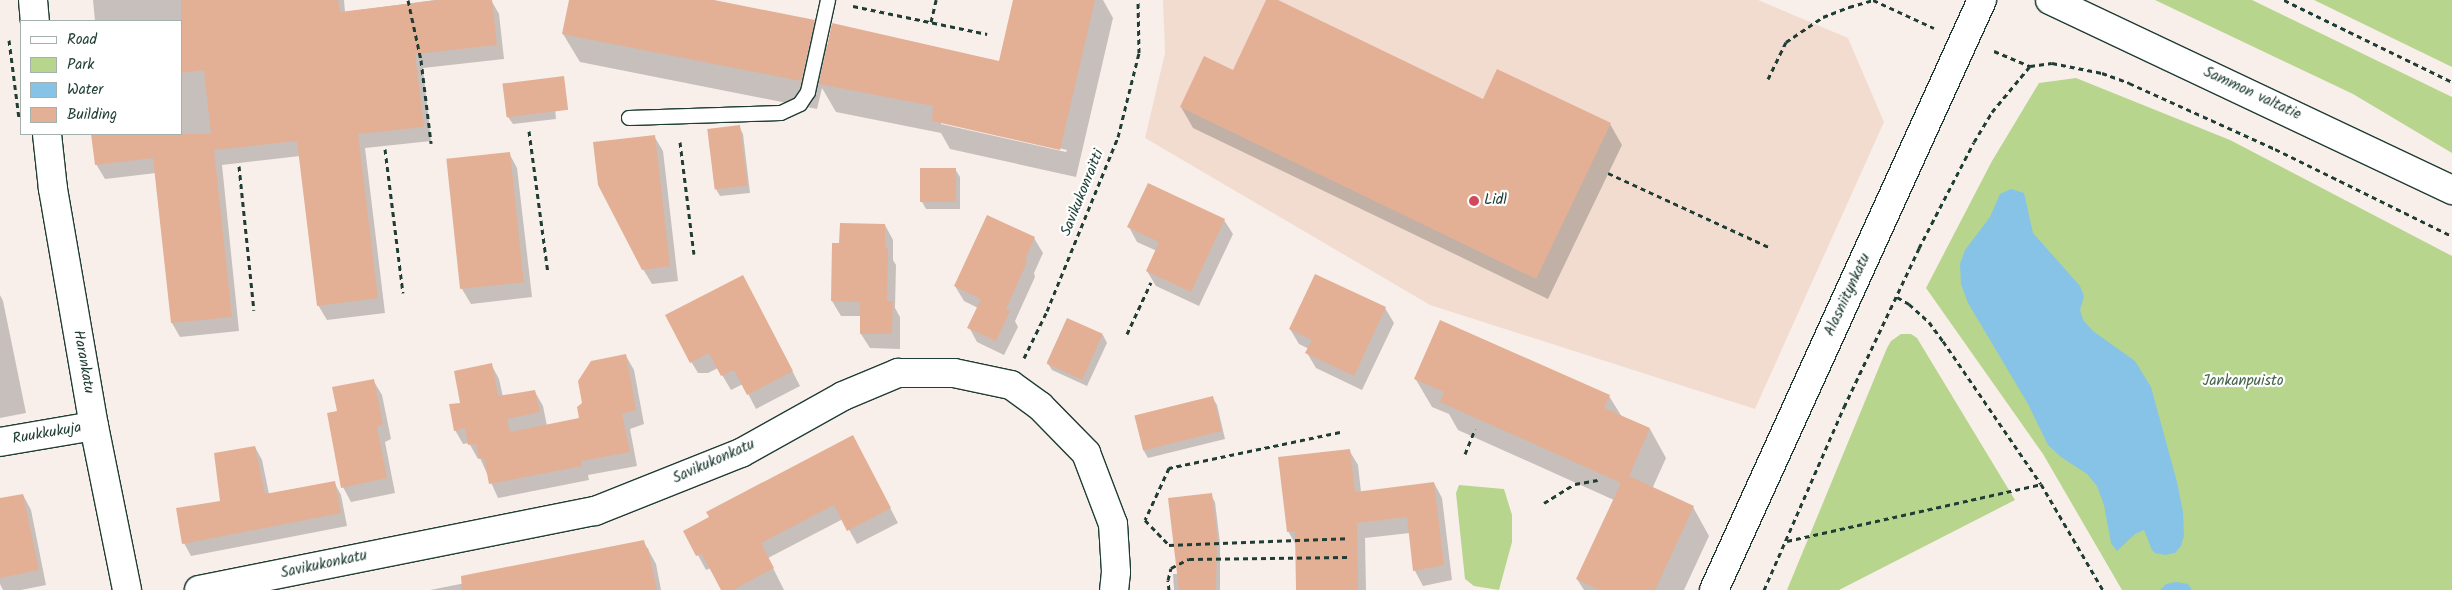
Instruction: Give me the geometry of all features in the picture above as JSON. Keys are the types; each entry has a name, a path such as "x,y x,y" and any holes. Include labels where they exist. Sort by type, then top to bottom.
{"street":[{"path":"33,0 35,20"},
{"name":"Alasniitynkatu","path":"1714,590 1982,0"},
{"name":"Sammon valtatie","path":"2050,0 2452,190"},
{"name":"Harankatu","path":"47,135 52,189 94,426 127,590"},
{"name":"Savikukonkatu","path":"199,590 595,511 741,453 843,396 898,373 954,373 1011,386 1040,406 1086,453 1113,524 1116,572 1114,590"},
{"name":"Ruukkukuja","path":"0,442 94,426"}],"lane":[{"path":"629,118 781,113 800,104 808,92 828,0"}],"path":[{"path":"408,0 421,60 431,143"},
{"path":"828,0 987,34"},
{"path":"931,22 936,0"},
{"name":"Savikukonraitti","path":"1011,386 1047,311 1118,136 1139,53 1138,0"},
{"path":"1768,79 1786,42 1823,17 1873,0 1883,2 1903,16 2030,66"},
{"path":"2284,0 2452,82"},
{"path":"1764,590 1844,407 1974,142 1998,105 2030,66 2041,62 2052,62 2102,73 2128,83 2276,149 2452,236"},
{"path":"677,116 694,254"},
{"path":"529,131 548,273"},
{"path":"385,149 404,293"},
{"path":"240,166 254,310"},
{"path":"1608,173 1771,248"},
{"path":"1127,334 1151,282"},
{"path":"1897,297 1909,304 1929,322 2041,484 2103,590"},
{"path":"1465,454 1475,429"},
{"path":"1340,432 1169,468 1145,520 1170,545 1348,538"},
{"path":"1544,503 1575,484 1598,480"},
{"path":"1786,541 2041,484"},
{"path":"1169,590 1168,580 1171,568 1189,559 1347,557"}],"shaded area":[{"path":"1163,0 1758,0 1848,38 1884,122 1755,409 1430,305 1145,138 1165,53"}],"green space":[{"path":"2155,0 2252,0 2452,97 2452,153 2353,94"},
{"path":"2314,0 2452,0 2452,67"},
{"name":"Jankanpuisto","path":"2076,78 2230,140 2452,256 2452,590 2122,590 2043,454 1926,288 1992,161 2039,83"},
{"path":"1901,334 1911,334 1917,338 2015,500 1839,590 1787,590 1887,348 1891,341"},
{"path":"1459,485 1504,489 1512,515 1512,542 1499,590 1474,586 1465,579 1456,493"}],"water":[{"path":"2011,189 2024,193 2033,233 2080,286 2084,296 2080,310 2083,320 2093,331 2135,361 2151,387 2177,482 2183,512 2184,536 2181,546 2175,553 2165,555 2155,553 2144,530 2135,534 2117,551 2111,543 2104,505 2097,486 2087,474 2061,457 2048,445 2028,404 1968,303 1961,284 1960,264 1965,250 1990,217 2000,194"},
{"path":"2176,582 2188,584 2192,590 2160,590 2166,584"}],"building":[{"path":"181,0 338,0 340,12 438,0 492,0 497,45 415,54 424,127 358,134 378,298 317,306 297,141 214,150 232,317 171,323 153,158 95,165 91,135 211,134 204,70 182,73"},
{"path":"569,0 714,0 815,20 801,81 562,34"},
{"path":"1013,0 1095,0 1060,150 932,121 933,106 819,84 832,23 999,61"},
{"name":"Lidl","path":"1266,0 1278,0 1483,99 1497,69 1611,123 1536,279 1180,107 1204,56 1233,70"},
{"path":"564,76 568,110 507,117 502,84"},
{"path":"740,125 747,186 715,190 707,129"},
{"path":"655,135 670,266 642,270 598,185 593,142"},
{"path":"510,152 524,282 460,289 446,159"},
{"path":"920,168 956,168 956,202 920,202"},
{"path":"1148,183 1225,219 1191,292 1146,271 1159,242 1127,227"},
{"path":"987,215 1035,237 1026,257 1027,262 1006,309 1010,311 996,341 967,328 981,299 954,286"},
{"path":"840,223 885,224 885,246 888,249 887,301 893,301 892,334 860,334 860,302 831,301 832,243 839,243"},
{"path":"1315,274 1386,307 1354,376 1305,353 1312,340 1289,329"},
{"path":"743,275 793,371 747,395 734,370 721,376 709,353 690,363 665,315"},
{"path":"1067,318 1103,334 1082,380 1047,364"},
{"path":"1440,320 1610,395 1604,408 1650,428 1629,476 1694,506 1655,590 1599,590 1576,579 1621,483 1440,402 1444,392 1414,379"},
{"path":"626,354 636,410 622,414 630,452 581,461 582,466 489,484 484,458 479,459 476,444 468,445 465,428 454,431 449,404 460,403 454,371 492,363 498,396 535,390 540,412 507,419 510,432 579,418 577,407 582,403 578,381 591,361"},
{"path":"374,379 383,424 377,427 387,478 341,488 327,413 337,411 332,387"},
{"path":"1213,396 1222,431 1143,451 1134,416"},
{"path":"853,435 891,508 847,531 834,505 761,543 774,568 733,590 721,590 702,554 696,556 683,531 709,517 706,512"},
{"path":"255,446 265,494 335,481 341,513 182,544 176,508 220,501 214,453"},
{"path":"1350,449 1355,492 1434,482 1444,565 1413,571 1407,517 1357,523 1358,590 1296,590 1295,531 1287,532 1278,457"},
{"path":"1212,493 1217,535 1216,590 1179,590 1168,498"},
{"path":"23,494 39,570 0,578 0,498"},
{"path":"644,540 646,549 648,548 657,590 462,590 461,576"}],"place":[{"name":"Lidl","path":"1474,201"}]}
